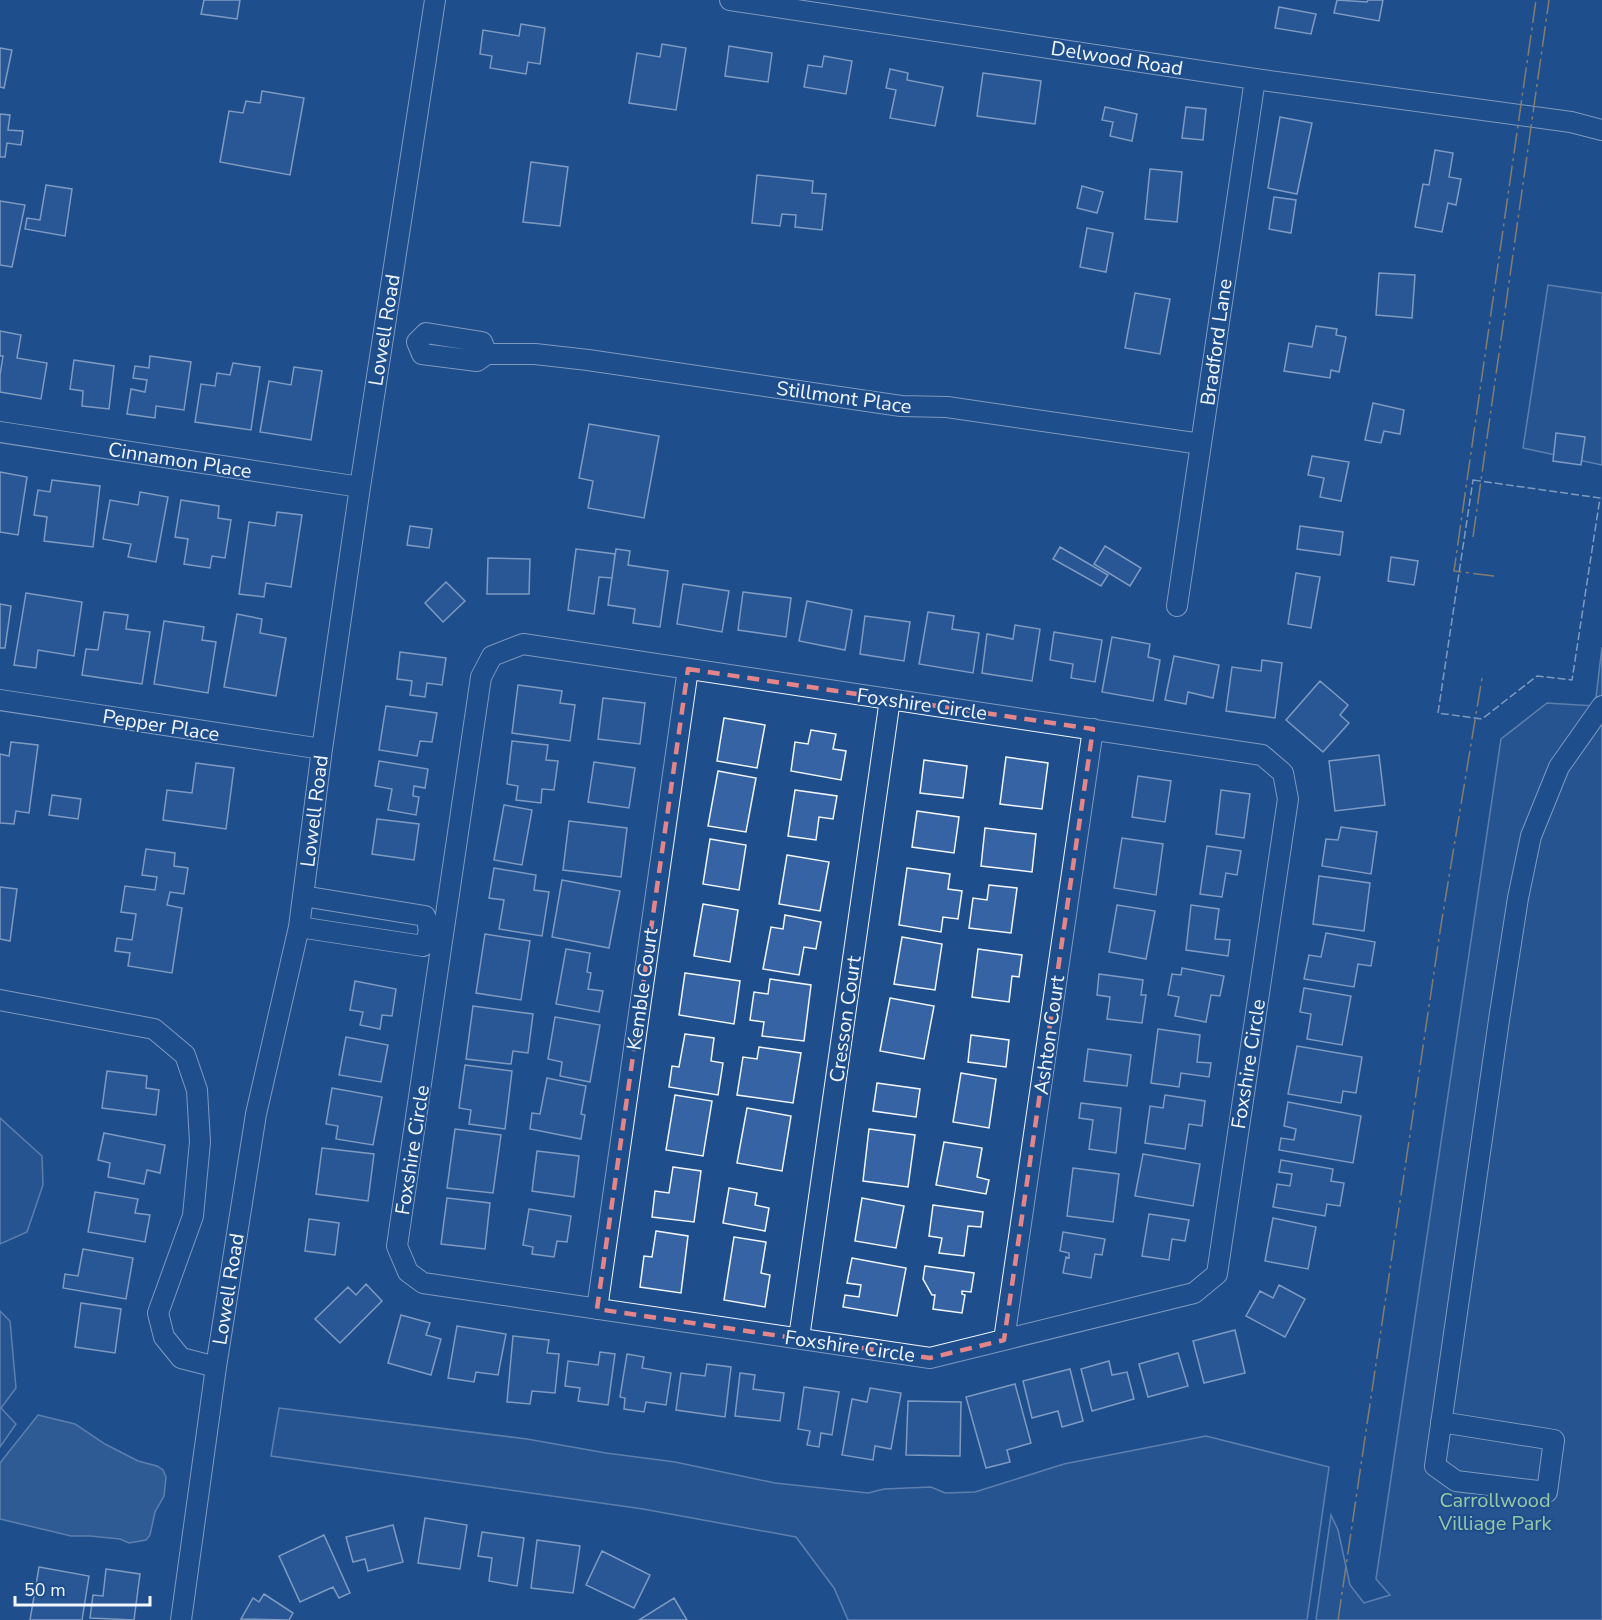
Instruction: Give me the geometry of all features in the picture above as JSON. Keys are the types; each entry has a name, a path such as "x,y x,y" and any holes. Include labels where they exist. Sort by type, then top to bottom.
{"street":[{"name":"Lowell Road","path":"181,1620 216,1367 256,1114 299,927 360,487 435,0"},
{"name":"Delwood Road","path":"730,0 1255,79 1571,122 1602,130"},
{"name":"Bradford Lane","path":"1177,606 1255,79"},
{"name":"Stillmont Place","path":"417,342 426,333 453,337 482,342 487,354"},
{"path":"449,358 453,337"},
{"name":"Stillmont Place","path":"384,338 417,342"},
{"name":"Stillmont Place","path":"417,342 422,354 449,358 477,361 487,354 535,354 588,360 901,406 956,408 1201,444"},
{"name":"Cinnamon Place","path":"0,432 360,487"},
{"name":"Foxshire Circle","path":"523,644 688,669 1262,755 1283,773 1288,799 1217,1274 1194,1293 930,1358 423,1283 408,1272 397,1246 436,934 481,677 492,656 523,644"},
{"name":"Kemble Court","path":"597,1308 688,669"},
{"name":"Cresson Court","path":"800,1338 890,699"},
{"name":"Pepper Place","path":"0,700 322,749"},
{"path":"1441,1422 1554,1440 1547,1492 1456,1481 1435,1466 1441,1422 1504,988 1518,898 1531,836 1559,767 1602,706"},
{"name":"Ashton Court","path":"1004,1341 1093,729"},
{"path":"299,927 423,946 436,934 429,926 425,916 303,896"},
{"path":"0,1000 154,1029 185,1055 197,1090 200,1142 193,1216 158,1313 164,1337 181,1358 216,1367"}],"highlighted area":[{"path":"688,669 1093,729 1004,1340 930,1358 597,1309"}],"shaded area":[{"path":"1548,285 1602,293 1602,465 1523,448"},
{"name":"Carrollwood Villiage Park","path":"1602,647 1602,1620 1316,1620 1331,1515 1338,1530 1350,1585 1364,1603 1390,1595 1376,1579 1501,739 1547,703 1595,706"},
{"path":"0,1118 42,1156 43,1185 27,1232 0,1244"},
{"path":"0,1311 10,1321 16,1388 1,1408 16,1424 0,1447"},
{"path":"279,1408 527,1439 675,1462 775,1483 868,1493 884,1489 931,1487 945,1493 975,1492 1064,1464 1206,1436 1329,1467 1307,1620 848,1620 834,1588 796,1537 643,1509 271,1456"},
{"path":"38,1415 75,1424 105,1444 138,1461 163,1470 166,1477 164,1496 155,1512 150,1535 146,1540 129,1543 120,1539 71,1536 0,1519 0,1463"}],"building":[{"path":"204,0 240,0 237,19 201,14"},
{"path":"1337,0 1367,2 1368,0 1383,0 1379,21 1334,13"},
{"path":"1279,7 1316,14 1311,34 1275,28"},
{"path":"521,24 545,28 540,64 528,62 526,74 490,68 492,56 480,54 483,30 519,36"},
{"path":"662,44 686,48 676,110 629,103 637,53 660,57"},
{"path":"729,46 772,53 768,82 725,76"},
{"path":"0,48 12,50 4,88 0,87"},
{"path":"824,56 852,61 846,94 804,87 808,65 822,67"},
{"path":"890,69 908,73 907,80 943,87 935,126 890,118 896,90 886,88"},
{"path":"983,73 1041,81 1035,124 977,116"},
{"path":"262,91 304,98 290,175 220,162 229,111 243,113 246,101 260,103"},
{"path":"1105,107 1137,114 1132,141 1110,136 1113,122 1102,120"},
{"path":"1186,107 1206,109 1203,140 1182,138"},
{"path":"0,114 10,115 8,130 23,131 21,145 7,143 5,157 0,157"},
{"path":"1280,117 1312,123 1297,194 1268,188"},
{"path":"1435,150 1453,153 1449,177 1461,179 1456,205 1448,203 1442,232 1415,227 1423,184 1429,185"},
{"path":"531,162 568,167 560,226 523,222"},
{"path":"1150,169 1182,172 1177,222 1145,219"},
{"path":"757,175 813,181 812,193 826,194 822,230 795,227 796,215 782,214 780,226 752,223"},
{"path":"46,185 72,189 65,236 25,229 27,218 40,220"},
{"path":"1082,186 1103,192 1097,213 1077,208"},
{"path":"1274,197 1296,200 1291,233 1269,229"},
{"path":"0,201 25,205 12,267 0,265"},
{"path":"1087,228 1113,233 1106,272 1080,267"},
{"path":"1379,273 1415,275 1412,318 1376,315"},
{"path":"1135,293 1170,299 1160,354 1125,348"},
{"path":"1316,326 1337,329 1336,335 1346,337 1339,372 1331,370 1330,378 1284,371 1289,343 1312,347"},
{"path":"0,331 21,335 17,358 47,363 41,399 0,392 3,356 0,356"},
{"path":"150,356 191,362 184,410 156,406 155,418 127,414 131,389 145,392 147,380 133,378 135,366 149,368"},
{"path":"74,360 114,366 109,409 82,406 83,391 70,389"},
{"path":"233,363 260,367 251,430 195,422 201,384 215,386 217,373 230,375"},
{"path":"294,367 322,371 311,440 260,432 269,381 291,385"},
{"path":"1373,403 1404,410 1400,434 1384,431 1381,443 1365,440"},
{"path":"589,424 659,436 644,518 588,508 593,481 579,478"},
{"path":"1556,433 1585,437 1581,465 1553,461"},
{"path":"1312,456 1349,462 1341,501 1320,497 1324,478 1308,475"},
{"path":"0,472 27,477 18,535 0,532"},
{"path":"52,480 100,486 93,547 44,541 47,517 34,515 38,490 50,492"},
{"path":"140,492 168,497 156,562 128,557 131,544 103,539 110,500 138,505"},
{"path":"181,500 219,506 218,518 231,520 225,558 212,556 210,568 184,564 188,539 175,537"},
{"path":"277,512 302,515 291,587 266,583 264,597 239,594 249,522 275,526"},
{"path":"410,526 432,529 429,548 407,545"},
{"path":"1300,526 1343,532 1340,555 1297,549"},
{"path":"1105,546 1141,568 1130,586 1094,564"},
{"path":"1060,547 1108,575 1101,586 1053,559"},
{"path":"576,549 615,554 612,578 599,577 594,614 568,610"},
{"path":"616,549 630,551 628,565 668,571 660,627 633,623 635,609 608,605"},
{"path":"1391,557 1418,561 1414,585 1388,581"},
{"path":"488,558 530,559 529,594 487,594"},
{"path":"1296,573 1320,577 1311,628 1288,624"},
{"path":"446,582 465,601 443,622 425,603"},
{"path":"683,584 729,591 722,632 677,624"},
{"path":"743,592 791,598 786,637 738,630"},
{"path":"26,593 82,602 74,656 38,650 36,668 14,665"},
{"path":"807,601 852,610 845,650 799,641"},
{"path":"0,604 11,606 5,648 0,648"},
{"path":"104,612 128,615 126,629 150,632 142,684 82,675 86,649 98,650"},
{"path":"928,612 954,616 952,629 979,633 973,673 919,664"},
{"path":"237,614 262,619 260,633 286,638 276,696 224,687"},
{"path":"865,616 910,622 904,661 860,654"},
{"path":"164,621 204,627 202,640 216,642 208,693 154,684"},
{"path":"1015,625 1040,629 1032,681 982,673 987,634 1013,639"},
{"path":"1054,632 1102,640 1095,682 1071,678 1073,664 1050,660"},
{"path":"1112,637 1150,644 1148,657 1160,660 1153,701 1102,692"},
{"path":"400,652 446,658 442,685 427,683 425,697 410,695 412,681 397,679"},
{"path":"1174,656 1219,665 1213,698 1188,692 1186,704 1165,700"},
{"path":"1262,660 1282,663 1275,718 1226,711 1232,667 1261,671"},
{"path":"1320,681 1348,705 1340,715 1349,723 1323,752 1286,720"},
{"path":"518,685 562,691 560,703 575,705 570,741 512,733"},
{"path":"603,698 645,703 640,744 598,739"},
{"path":"386,706 437,713 432,742 420,741 417,756 379,750"},
{"path":"724,718 765,725 757,768 717,761"},
{"path":"811,730 836,734 833,749 846,751 841,780 791,771 795,742 808,744"},
{"path":"512,741 548,745 546,760 558,761 554,790 542,789 541,803 516,800 518,786 507,784"},
{"path":"11,742 38,745 29,813 16,811 14,824 0,823 0,754 9,756"},
{"path":"1379,755 1385,805 1335,811 1329,761"},
{"path":"1006,757 1048,763 1042,809 1000,804"},
{"path":"924,760 967,766 963,798 920,793"},
{"path":"379,761 428,769 425,788 414,786 413,796 419,797 416,815 388,810 392,789 375,786"},
{"path":"594,762 635,768 629,808 588,802"},
{"path":"196,763 234,768 226,829 163,820 167,790 192,793"},
{"path":"718,771 756,778 746,832 708,826"},
{"path":"1138,776 1171,781 1165,822 1132,817"},
{"path":"795,790 837,796 833,819 819,817 816,840 788,836"},
{"path":"1221,790 1250,794 1244,838 1216,834"},
{"path":"52,795 81,799 78,819 49,815"},
{"path":"504,805 532,810 522,865 494,860"},
{"path":"917,811 959,817 954,853 912,847"},
{"path":"377,819 419,824 414,860 372,854"},
{"path":"569,821 627,828 621,877 563,870"},
{"path":"1341,827 1377,832 1371,874 1322,866 1326,839 1338,840"},
{"path":"985,828 1036,834 1032,872 981,866"},
{"path":"1122,838 1163,844 1156,895 1114,888"},
{"path":"710,839 746,845 739,890 703,884"},
{"path":"1207,846 1241,851 1237,875 1226,873 1222,897 1200,894"},
{"path":"146,849 175,853 174,866 188,868 184,894 170,892 167,905 182,908 172,973 128,966 130,953 115,951 117,938 132,940 136,914 121,912 125,886 155,890 157,877 142,875"},
{"path":"787,855 829,862 820,911 779,904"},
{"path":"494,868 536,875 534,890 549,892 542,936 499,929 504,900 489,898"},
{"path":"907,868 950,874 948,889 962,891 958,919 943,917 941,932 899,925"},
{"path":"1319,876 1370,883 1364,931 1313,924"},
{"path":"562,880 620,891 609,948 552,937"},
{"path":"989,885 1017,888 1011,933 969,928 973,898 987,900"},
{"path":"0,887 17,889 10,941 0,939"},
{"path":"703,904 738,910 730,962 694,956"},
{"path":"1117,905 1155,911 1146,959 1109,952"},
{"path":"1191,905 1219,909 1215,939 1230,940 1228,956 1186,950"},
{"path":"785,915 821,922 816,949 804,947 799,975 763,969 771,927 783,929"},
{"path":"1326,933 1375,942 1371,966 1358,964 1354,987 1304,979 1309,955 1321,957"},
{"path":"485,934 530,941 521,1000 476,993"},
{"path":"902,937 942,944 935,990 894,984"},
{"path":"566,949 590,953 587,972 591,973 588,989 603,991 599,1012 556,1004"},
{"path":"978,949 1022,955 1019,977 1012,976 1009,1002 972,997"},
{"path":"1182,968 1224,976 1220,996 1211,995 1206,1022 1175,1016 1179,997 1168,995 1172,974 1181,975"},
{"path":"685,973 740,981 734,1024 679,1015"},
{"path":"1099,974 1143,980 1141,995 1146,995 1142,1023 1107,1019 1110,997 1097,995"},
{"path":"770,979 811,985 804,1041 762,1036 764,1022 750,1020 754,992 768,994"},
{"path":"355,981 396,989 392,1016 382,1015 380,1029 360,1025 363,1012 350,1010"},
{"path":"1304,988 1351,996 1342,1045 1307,1039 1311,1014 1300,1012"},
{"path":"890,998 934,1006 924,1059 880,1051"},
{"path":"473,1006 533,1014 528,1053 513,1051 511,1064 466,1059"},
{"path":"555,1017 600,1025 590,1082 560,1076 562,1062 548,1059"},
{"path":"1158,1029 1200,1035 1197,1062 1211,1063 1209,1077 1181,1073 1179,1087 1151,1083"},
{"path":"685,1034 714,1038 711,1061 723,1063 718,1095 669,1087 672,1066 679,1067"},
{"path":"971,1035 1009,1040 1006,1067 968,1062"},
{"path":"346,1037 388,1045 381,1082 339,1075"},
{"path":"1297,1046 1362,1057 1356,1093 1343,1091 1341,1103 1288,1094"},
{"path":"759,1047 801,1053 793,1103 737,1095 743,1057 757,1059"},
{"path":"1088,1049 1131,1055 1127,1086 1084,1081"},
{"path":"465,1065 512,1071 505,1129 469,1124 471,1110 459,1108"},
{"path":"107,1071 147,1076 146,1088 159,1090 156,1115 102,1108"},
{"path":"961,1073 996,1079 989,1128 953,1122"},
{"path":"547,1078 586,1086 581,1114 585,1115 581,1139 530,1129 532,1113 540,1114"},
{"path":"877,1083 920,1089 916,1117 873,1111"},
{"path":"332,1088 382,1097 373,1145 336,1139 338,1126 326,1124"},
{"path":"675,1095 712,1101 703,1156 666,1150"},
{"path":"1165,1095 1205,1101 1202,1126 1189,1124 1185,1149 1145,1143 1150,1106 1163,1108"},
{"path":"1288,1102 1361,1116 1353,1163 1279,1150 1281,1138 1294,1140 1296,1129 1284,1126"},
{"path":"1081,1103 1121,1108 1116,1153 1089,1149 1093,1120 1079,1118"},
{"path":"747,1108 791,1116 782,1171 737,1163"},
{"path":"455,1129 501,1135 493,1193 447,1188"},
{"path":"869,1129 915,1135 908,1187 863,1181"},
{"path":"104,1133 165,1145 160,1173 147,1170 144,1184 108,1177 110,1163 98,1160"},
{"path":"944,1142 982,1148 977,1177 989,1180 986,1194 936,1185"},
{"path":"322,1148 374,1154 368,1201 316,1194"},
{"path":"537,1151 579,1156 574,1197 532,1191"},
{"path":"1143,1154 1200,1164 1193,1206 1135,1196"},
{"path":"1281,1160 1333,1169 1331,1181 1344,1183 1340,1206 1327,1204 1325,1216 1273,1207 1277,1184 1290,1186 1292,1174 1279,1172"},
{"path":"673,1167 701,1171 694,1222 652,1217 655,1191 669,1193"},
{"path":"1073,1168 1119,1174 1113,1222 1067,1216"},
{"path":"729,1188 757,1193 755,1205 769,1208 765,1231 723,1223"},
{"path":"95,1192 138,1199 135,1213 150,1215 145,1242 88,1232"},
{"path":"447,1198 490,1203 485,1249 441,1244"},
{"path":"862,1198 904,1206 896,1248 855,1241"},
{"path":"933,1205 983,1212 981,1227 968,1226 964,1256 939,1253 942,1238 929,1236"},
{"path":"529,1209 571,1216 567,1242 557,1241 554,1257 532,1254 533,1247 523,1245"},
{"path":"1149,1214 1189,1220 1185,1241 1172,1239 1169,1260 1142,1256"},
{"path":"1273,1218 1316,1227 1308,1269 1265,1261"},
{"path":"309,1219 339,1223 335,1255 305,1251"},
{"path":"656,1231 688,1236 681,1293 640,1287 644,1256 652,1257"},
{"path":"1063,1232 1105,1239 1102,1255 1095,1254 1091,1278 1063,1273 1069,1253 1060,1251"},
{"path":"734,1237 766,1242 761,1273 770,1275 765,1307 724,1300"},
{"path":"83,1249 133,1258 126,1299 63,1288 65,1274 78,1276"},
{"path":"852,1258 906,1268 897,1316 843,1307 845,1295 859,1297 861,1285 847,1283"},
{"path":"925,1266 974,1273 971,1292 962,1291 965,1295 962,1313 933,1309 935,1295 932,1295 923,1279"},
{"path":"366,1284 382,1301 340,1343 315,1319 348,1287 356,1295"},
{"path":"1279,1285 1305,1299 1285,1337 1246,1316 1260,1291 1273,1298"},
{"path":"81,1303 121,1309 115,1353 75,1347"},
{"path":"401,1315 430,1323 426,1335 441,1339 431,1375 388,1363"},
{"path":"457,1326 506,1334 498,1375 476,1372 474,1382 448,1378"},
{"path":"1235,1330 1245,1373 1204,1383 1193,1341"},
{"path":"513,1336 549,1340 547,1353 559,1354 555,1393 532,1391 530,1404 507,1402"},
{"path":"600,1352 615,1354 608,1405 578,1401 580,1388 565,1386 568,1361 598,1365"},
{"path":"1178,1353 1188,1386 1148,1397 1139,1364"},
{"path":"627,1354 644,1357 642,1368 671,1373 666,1405 646,1402 644,1412 624,1409 625,1398 620,1397"},
{"path":"1109,1361 1112,1375 1127,1372 1134,1399 1092,1411 1081,1369"},
{"path":"707,1364 731,1367 725,1417 676,1410 681,1373 705,1376"},
{"path":"1070,1369 1083,1421 1062,1427 1058,1411 1032,1418 1023,1381"},
{"path":"740,1373 755,1375 753,1389 784,1393 780,1421 735,1416"},
{"path":"1015,1384 1031,1443 1007,1450 1010,1462 986,1468 966,1397"},
{"path":"804,1387 839,1392 832,1435 821,1433 819,1447 807,1445 810,1431 798,1429"},
{"path":"870,1388 901,1393 891,1449 875,1446 873,1460 842,1455 852,1399 867,1402"},
{"path":"908,1401 961,1402 960,1456 906,1455"},
{"path":"425,1518 467,1525 460,1569 418,1563"},
{"path":"393,1525 403,1562 368,1571 365,1559 353,1562 346,1537"},
{"path":"482,1532 524,1538 517,1586 489,1581 492,1558 478,1556"},
{"path":"324,1535 350,1593 339,1598 333,1587 300,1602 279,1556"},
{"path":"537,1540 580,1546 573,1593 531,1588"},
{"path":"602,1551 650,1575 634,1608 586,1585"},
{"path":"39,1567 89,1576 82,1620 30,1620"},
{"path":"106,1569 140,1574 134,1620 90,1618 93,1595 103,1596"},
{"path":"264,1594 293,1613 289,1620 241,1619 253,1598 259,1602"},
{"path":"674,1598 687,1620 639,1620"}],"fence":[{"path":"1473,480 1600,498 1572,680 1537,676 1482,719 1438,713 1473,480"}],"power":[{"path":"1494,576 1454,571 1536,0"},
{"path":"1473,537 1549,0"},
{"path":"1338,1620 1441,925 1482,678"}]}
